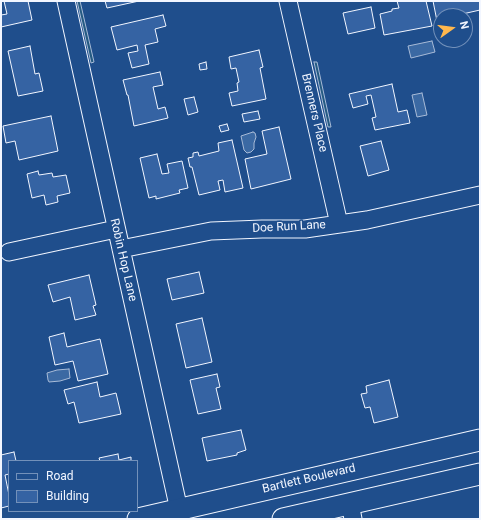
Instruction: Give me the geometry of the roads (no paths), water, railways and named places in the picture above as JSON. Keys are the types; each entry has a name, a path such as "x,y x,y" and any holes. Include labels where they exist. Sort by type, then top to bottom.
{"main road":[{"name":"Bartlett Boulevard","path":"138,519 180,514 480,440"},
{"path":"283,519 351,511 480,474"}],"street":[{"name":"Robin Hop Lane","path":"66,1 180,514"},
{"name":"Brenners Place","path":"288,1 339,224"},
{"name":"Doe Run Lane","path":"121,249 211,231 305,229 366,220 480,195"},
{"path":"10,252 116,229"}]}
